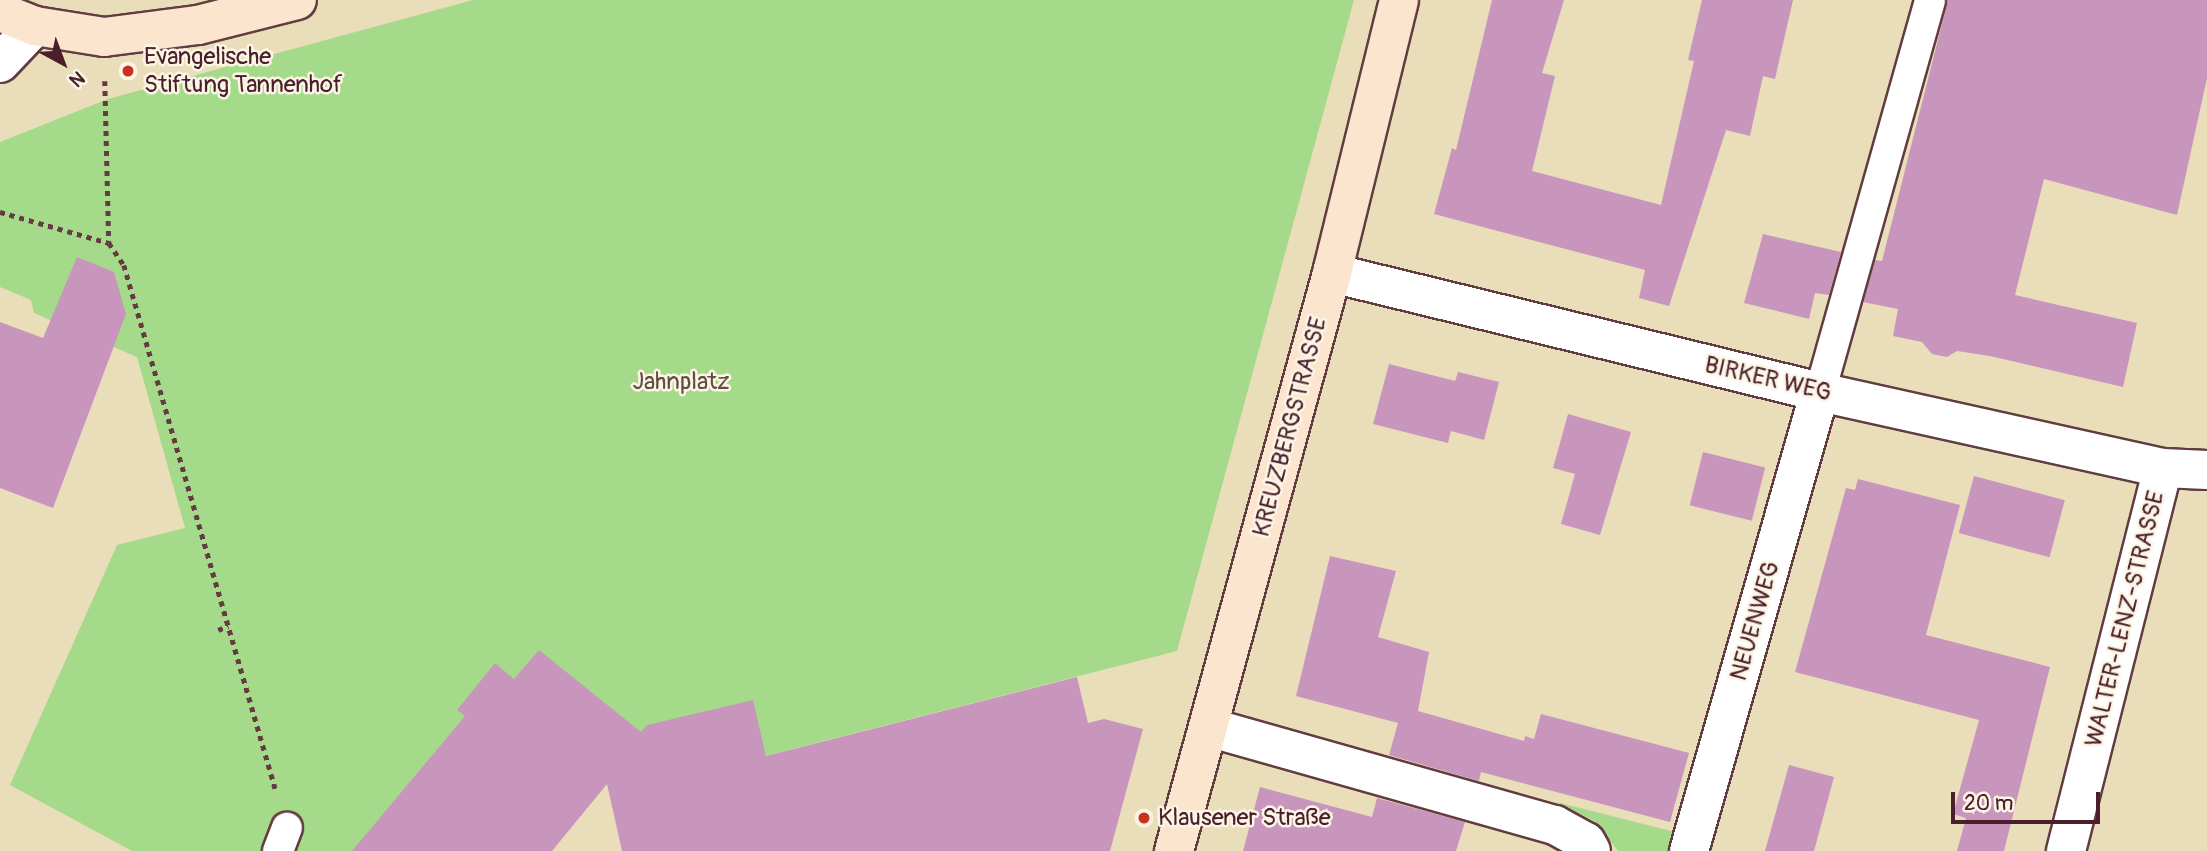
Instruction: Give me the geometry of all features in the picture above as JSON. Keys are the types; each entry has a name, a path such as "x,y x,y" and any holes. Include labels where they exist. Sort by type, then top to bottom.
{"main road":[{"path":"0,12 35,26 104,37 198,25 297,0"},
{"name":"KREUZBERGSTRASSE","path":"1174,851 1332,273 1399,0"}],"street":[{"path":"0,63 35,26"},
{"name":"BIRKER WEG","path":"1332,273 1820,392 2163,468 2207,470"},
{"name":"NEUENWEG","path":"1689,851 1820,392"},
{"name":"WALTER-LENZ-STRASSE","path":"2066,851 2163,468"},
{"path":"1208,727 1555,825 1586,842 1591,851"}],"lane":[{"path":"1820,392 1907,49 1930,0"}],"path":[{"path":"104,37 109,243 124,265 229,626 283,840"},
{"path":"0,212 109,243"},
{"path":"218,630 229,626"}],"green space":[{"name":"Jahnplatz","path":"473,0 1354,0 1177,651 627,791 575,749 493,851 132,851 10,785 117,545 185,528 137,357 34,313 31,300 0,287 0,142 108,99"},
{"path":"1556,802 1675,832 1670,851 1618,851 1595,821"}],"building":[{"path":"1492,0 1564,0 1542,73 1555,76 1532,171 1661,205 1694,61 1688,60 1702,0 1793,0 1775,79 1763,76 1750,136 1726,130 1669,306 1639,298 1645,270 1434,214 1452,148 1456,150"},
{"path":"1948,0 2207,0 2207,78 2177,215 2044,179 2015,295 2137,323 2123,387 1990,356 1957,351 1947,357 1932,354 1922,342 1893,336 1898,309 1863,302 1875,260 1882,261"},
{"path":"1763,234 1841,252 1829,295 1815,293 1809,319 1744,303"},
{"path":"77,257 114,272 126,314 53,508 0,488 0,322 43,338"},
{"path":"1389,364 1455,381 1458,372 1499,382 1484,440 1451,431 1448,443 1373,424"},
{"path":"1568,414 1631,432 1600,535 1561,524 1575,474 1553,468"},
{"path":"1703,452 1765,467 1752,521 1690,505"},
{"path":"1974,476 2065,500 2050,557 1959,533"},
{"path":"1858,479 1960,505 1926,635 2050,667 2004,851 1957,851 1966,818 1953,814 1979,720 1795,672 1846,488 1855,490"},
{"path":"1330,556 1396,571 1378,637 1429,652 1418,711 1524,741 1525,736 1534,739 1541,714 1689,753 1670,822 1481,772 1479,781 1389,755 1398,723 1296,696"},
{"path":"539,650 641,732 647,725 753,700 766,756 1077,677 1088,723 1104,719 1143,729 1110,851 622,851 607,784 552,851 352,851 465,716 457,710 495,663 514,679"},
{"path":"1789,765 1834,777 1814,851 1765,851"},
{"path":"1260,787 1372,817 1377,798 1465,822 1456,851 1243,851"}],"place":[{"name":"Evangelische Stiftung Tannenhof","path":"128,71"},
{"name":"Klausener Straße","path":"1144,818"}]}
